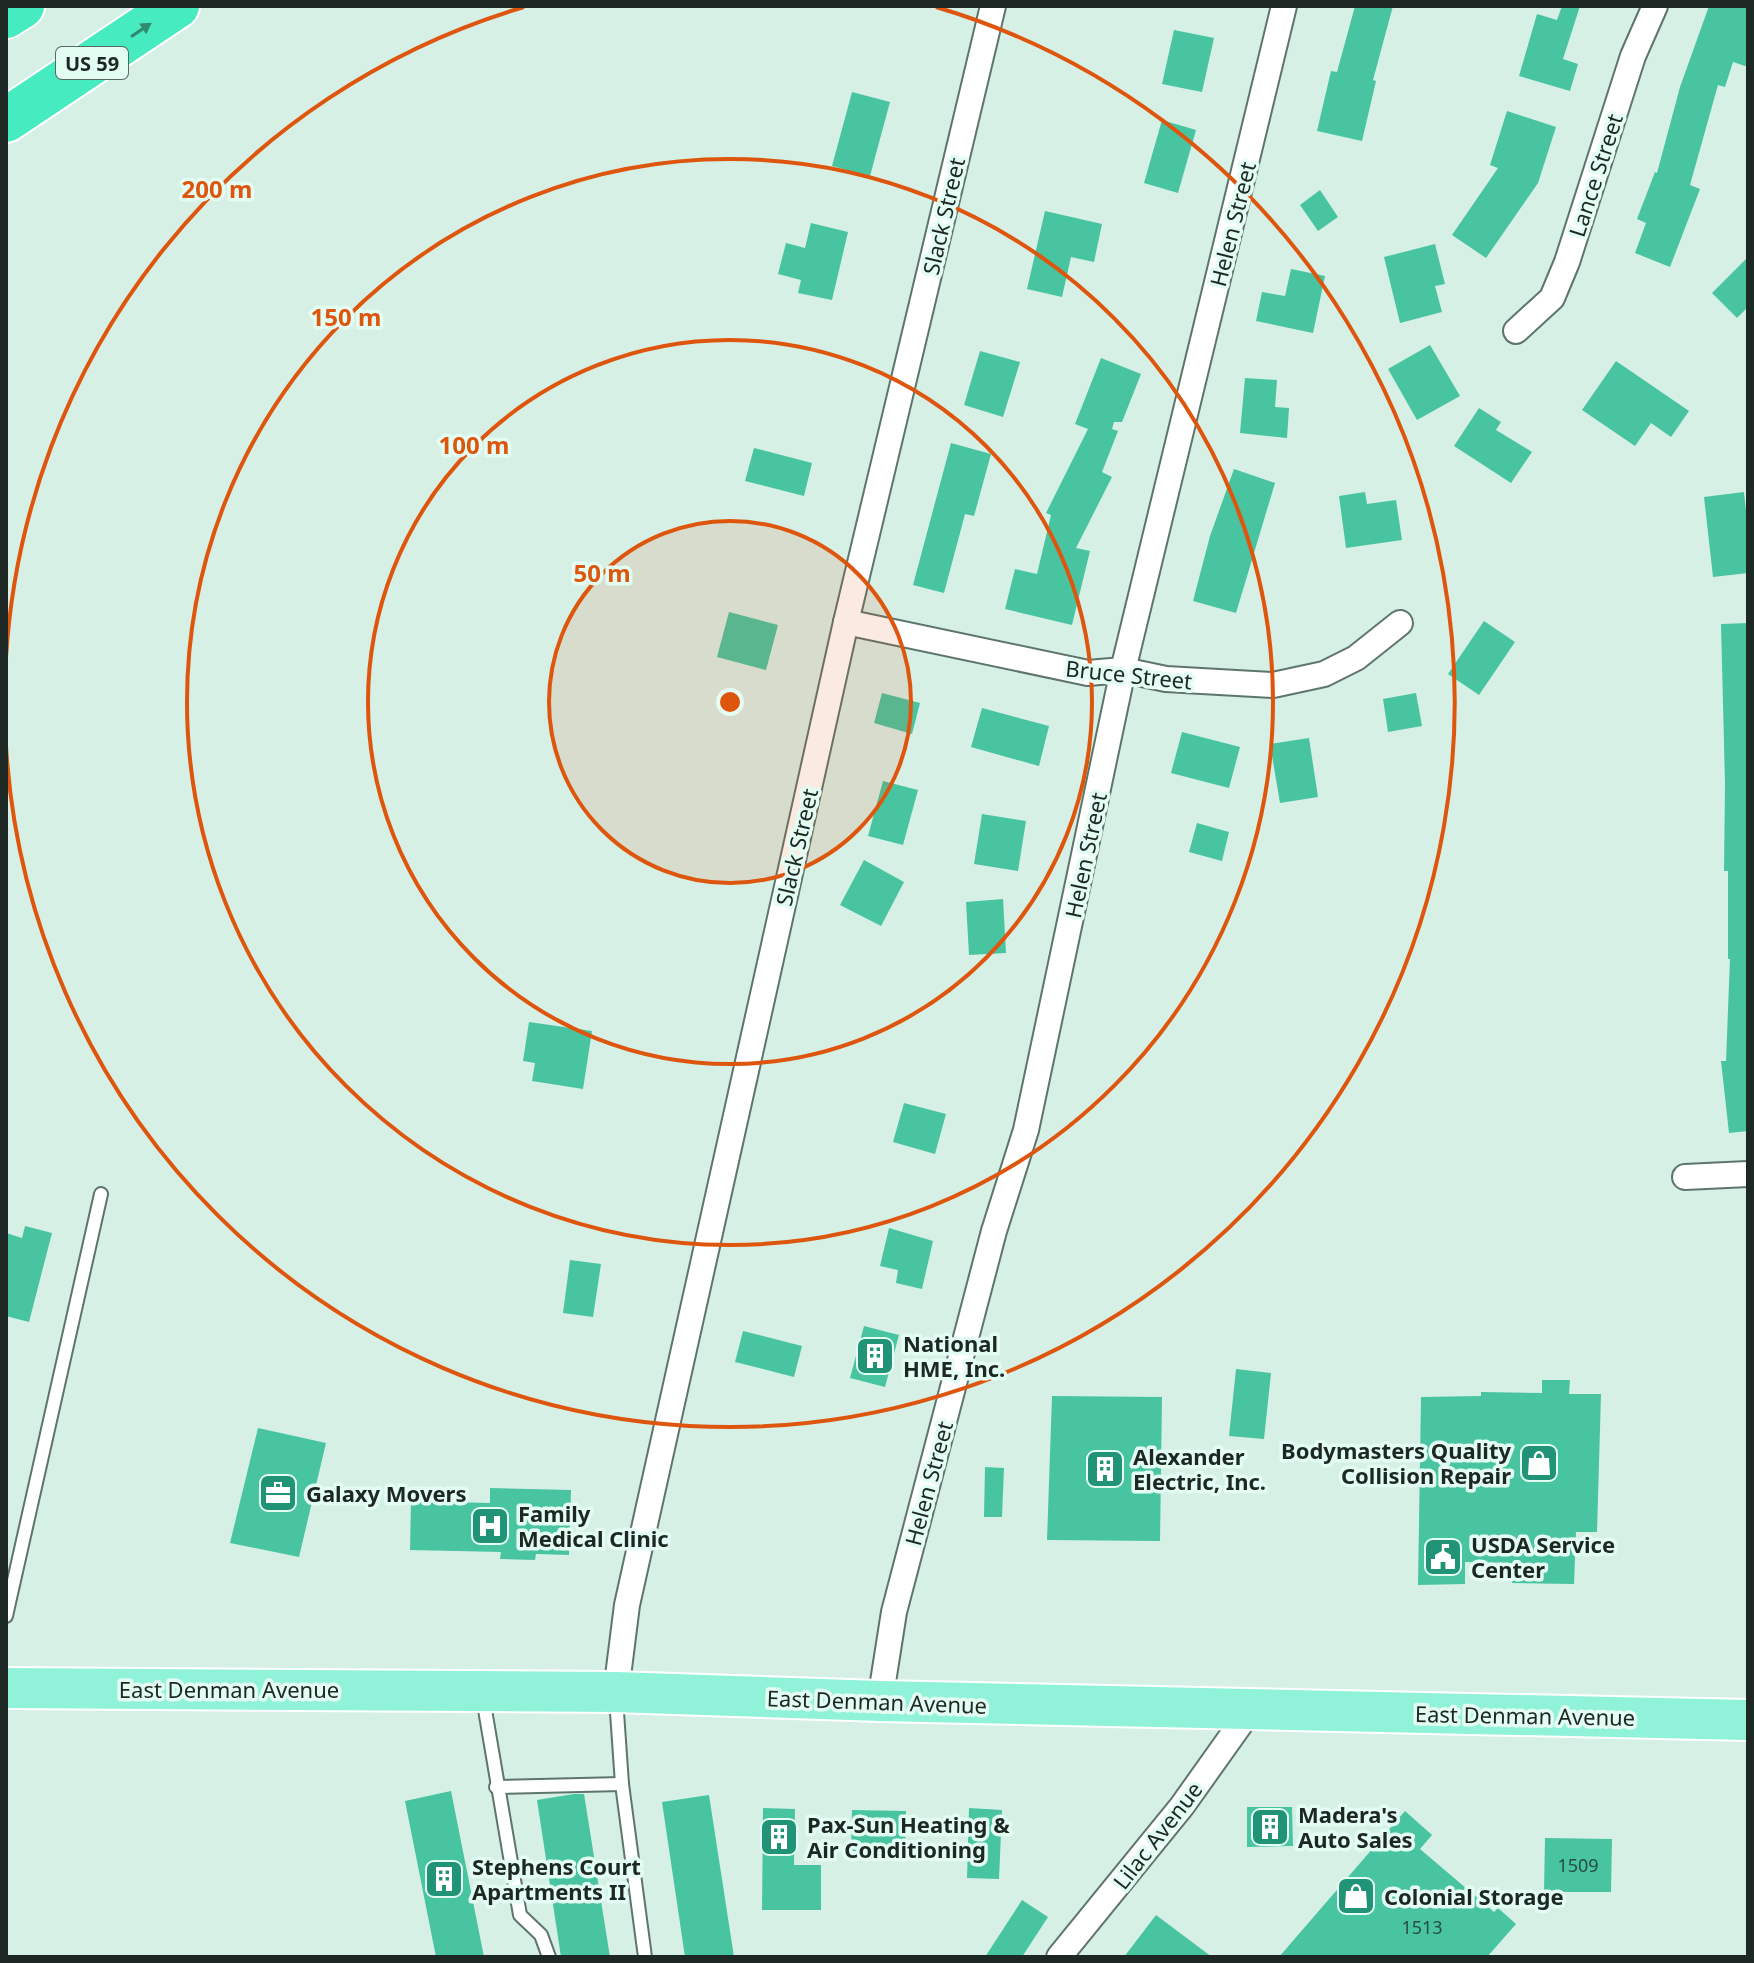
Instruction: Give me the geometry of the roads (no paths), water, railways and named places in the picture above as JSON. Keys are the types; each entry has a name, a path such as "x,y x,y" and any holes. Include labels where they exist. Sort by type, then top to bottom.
{"highway":[{"path":"6,16 22,6"},
{"name":"US 59","path":"6,120 177,6"}],"main road":[{"name":"East Denman Avenue","path":"6,1688 616,1692 880,1701 1748,1720"}],"street":[{"name":"Slack Street","path":"616,1692 627,1605 846,622 993,6"},
{"name":"Helen Street","path":"880,1701 894,1612 994,1231 1026,1130 1123,670 1284,6"},
{"name":"Lance Street","path":"1516,331 1552,298 1567,262 1633,56 1655,6"},
{"name":"Bruce Street","path":"846,622 1088,673 1123,670 1166,679 1273,685 1324,674 1356,658 1400,623"},
{"path":"1685,1177 1748,1174"},
{"name":"Lilac Avenue","path":"1059,1957 1182,1806 1251,1709"}],"lane":[{"path":"6,1616 101,1194"},
{"path":"482,1691 520,1915 541,1935 549,1957"},
{"path":"616,1692 622,1784 645,1957"},
{"path":"496,1787 622,1784"}],"place":[{"name":"National HME, Inc.","path":"875,1356"},
{"name":"Bodymasters Quality Collision Repair","path":"1539,1463"},
{"name":"Alexander Electric, Inc.","path":"1105,1469"},
{"name":"Galaxy Movers","path":"278,1493"},
{"name":"Family Medical Clinic","path":"490,1526"},
{"name":"USDA Service Center","path":"1443,1557"},
{"name":"Madera's Auto Sales","path":"1270,1827"},
{"name":"Pax-Sun Heating & Air Conditioning","path":"779,1837"},
{"name":"Stephens Court Apartments II","path":"444,1879"},
{"name":"Colonial Storage","path":"1356,1896"}]}
